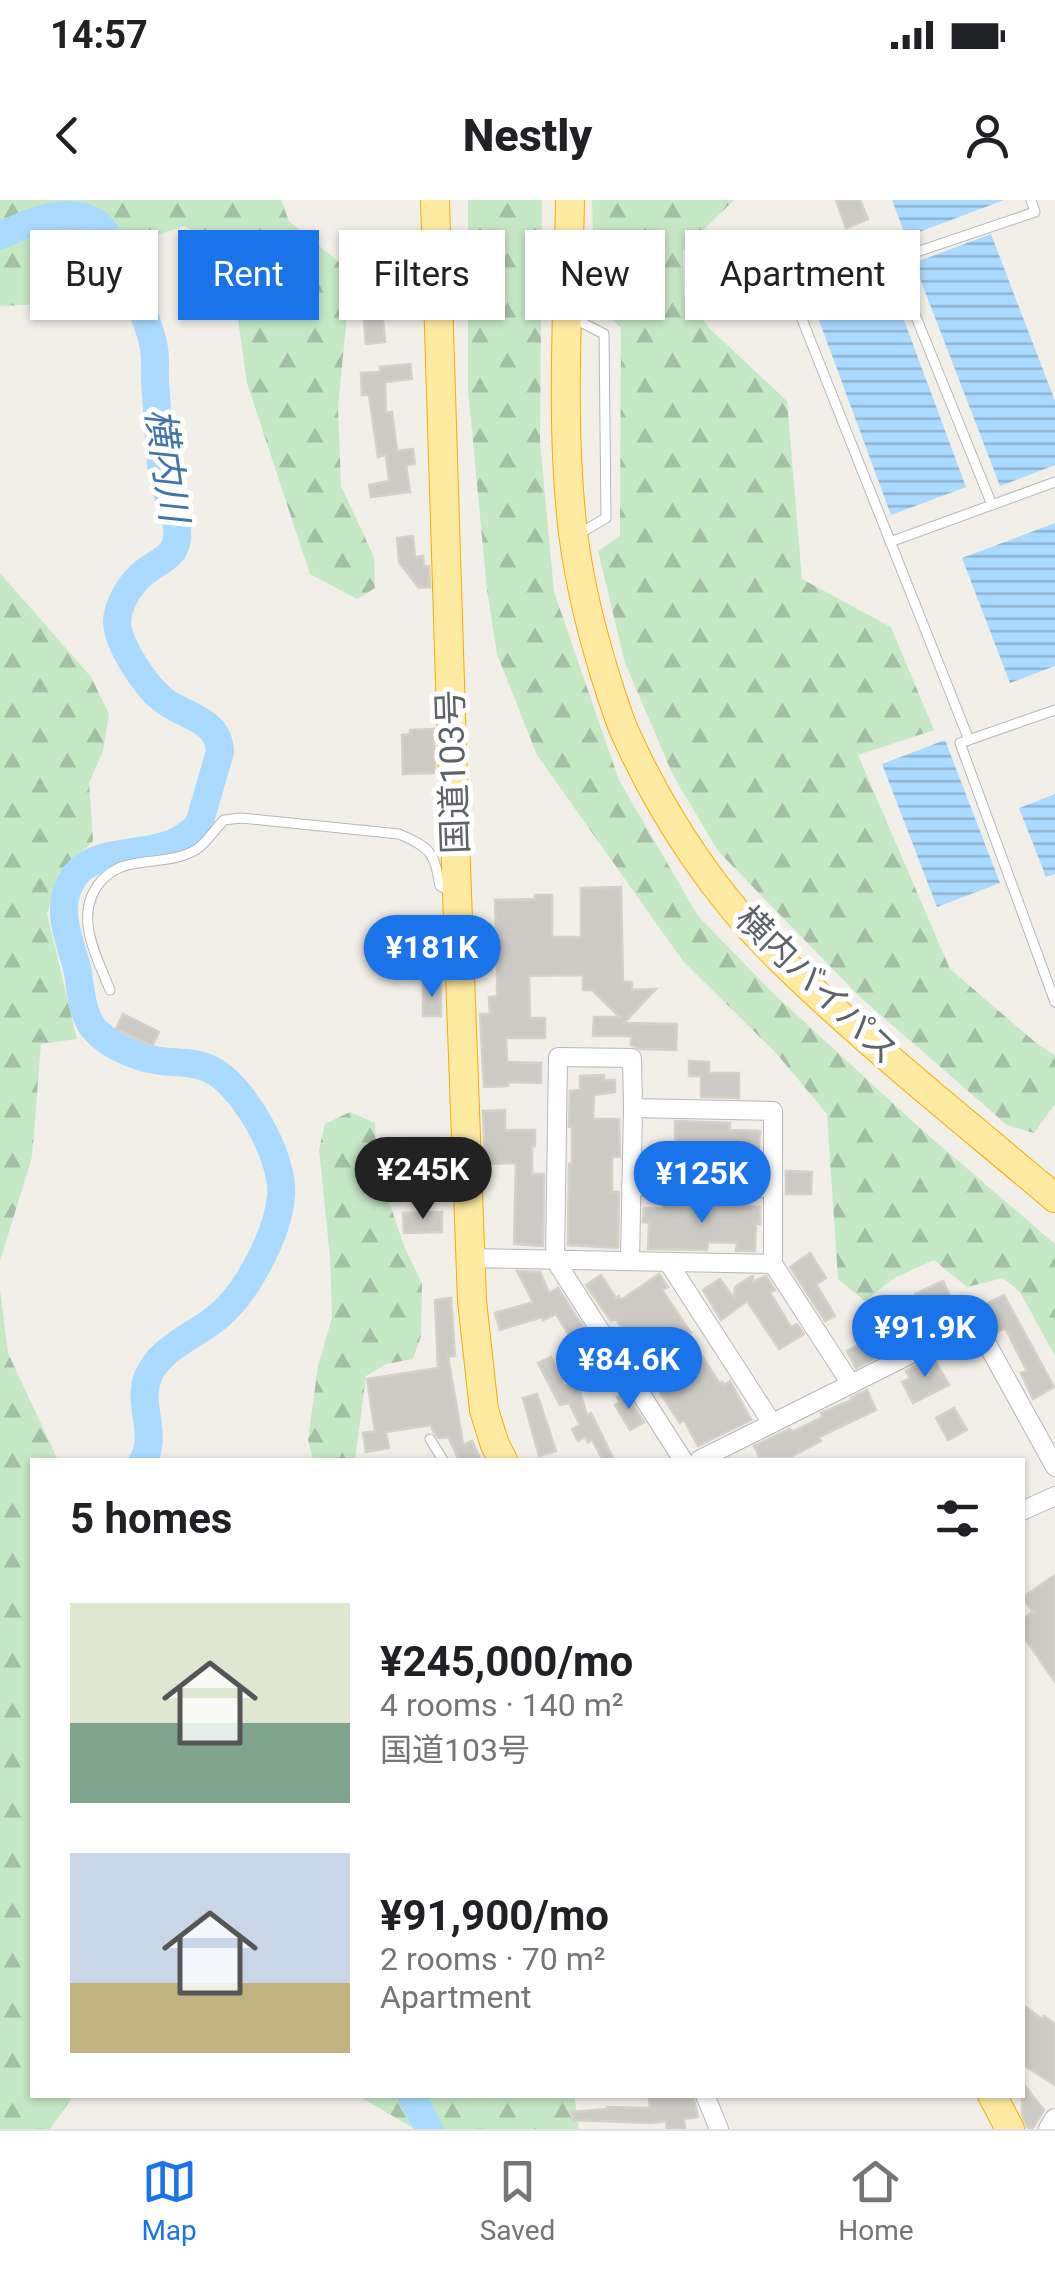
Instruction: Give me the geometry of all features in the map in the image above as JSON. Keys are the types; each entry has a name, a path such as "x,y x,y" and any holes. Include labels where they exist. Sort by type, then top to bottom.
{"highway":[{"name":"国道103号","path":"435,200 470,1258 484,1410 502,1458"},
{"name":"横内バイパス","path":"569,230 570,200"},
{"name":"横内バイパス","path":"568,320 567,460 574,537 595,646 625,734 658,798 698,860 779,958 1055,1198"},
{"path":"994,2098 1010,2129"}],"street":[{"path":"630,1261 632,1058 558,1057 555,1260 682,1458"},
{"path":"633,1108 773,1111 773,1264 852,1384"},
{"path":"631,1186 773,1188"},
{"path":"470,1258 773,1264"},
{"path":"668,1262 772,1423"},
{"path":"702,1458 975,1322 1055,1467"},
{"path":"1025,1510 1055,1496"},
{"path":"706,2098 720,2129"},
{"path":"1049,2129 1055,2120"}],"lane":[{"path":"920,251 1035,212 1030,200"},
{"path":"574,537 606,518 604,334 576,320"},
{"path":"802,320 969,740"},
{"path":"917,320 992,505"},
{"path":"890,542 1055,482"},
{"path":"1055,710 960,743 1055,1002"},
{"path":"110,990 89,935 86,911 93,890 106,875 122,866 180,856 200,847 224,820 241,818 399,834 423,844 433,856 440,886 457,894"},
{"path":"430,1439 441,1458"}],"green space":[{"path":"0,200 281,200 289,221 300,230 192,230 184,226 158,235 158,230 30,230 30,305 0,306"},
{"path":"468,200 542,200 542,230 525,230 525,320 541,320 540,441 554,592 619,780 698,916 775,995 921,1129 1055,1244 1055,1356 1020,1292 1003,1278 967,1287 934,1260 894,1278 865,1301 838,1279 827,1114 776,1053 683,961 537,755 497,654 468,389 468,320 505,320 505,230 468,230"},
{"path":"592,200 734,200 703,230 685,230 685,320 703,320 787,401 802,579 891,627 934,730 858,755 950,969 1055,1056 1055,1104 1034,1133 1007,1125 860,997 718,851 673,775 625,663 598,551 620,536 621,328 613,320 665,320 665,230 593,230"},
{"path":"319,246 339,262 339,320 346,320 338,408 341,486 374,557 375,588 357,599 310,574 247,383 238,320 319,320"},
{"path":"0,573 91,677 109,714 103,751 89,783 93,841 59,873 47,914 77,1039 41,1044 32,1157 0,1261"},
{"path":"350,1112 375,1123 376,1163 404,1246 422,1284 421,1336 413,1359 386,1364 366,1376 355,1458 312,1458 308,1440 318,1366 332,1318 319,1149 325,1124"},
{"path":"0,1290 8,1353 57,1458 30,1458 30,2098 72,2098 50,2129 0,2129"},
{"path":"362,2098 574,2098 579,2129 415,2129"}],"water":[{"path":"892,200 1004,200 920,232 903,230"},
{"path":"991,234 1055,401 1055,465 1000,486 920,279 920,261"},
{"path":"819,320 904,320 966,487 891,515"},
{"path":"1055,523 1055,666 1010,683 962,558"},
{"path":"945,740 1000,883 937,907 882,764"},
{"path":"1055,794 1055,874 1046,877 1019,808"}],"building":[{"path":"836,200 860,200 868,219 846,228"},
{"path":"364,320 383,320 385,342 366,344"},
{"path":"410,364 412,379 385,382 386,413 392,412 397,451 413,449 415,464 406,465 410,492 371,497 369,485 389,481 386,455 378,457 369,395 362,395 361,373"},
{"path":"413,536 415,557 423,556 424,567 429,566 430,587 419,588 399,562 397,538"},
{"path":"434,729 435,773 403,774 402,735 410,734 410,730"},
{"path":"621,887 623,982 632,982 632,990 656,989 624,1023 677,1024 676,1050 640,1049 631,1045 631,1036 593,1036 594,1017 620,1017 592,990 583,990 583,975 529,976 530,1018 545,1018 545,1038 506,1038 507,1062 541,1063 541,1083 508,1082 508,1086 484,1087 480,1014 490,1014 489,997 497,996 497,965 481,965 480,939 496,939 495,900 552,895 552,937 581,937 581,888"},
{"path":"423,984 441,984 441,1016 423,1016"},
{"path":"123,1014 159,1032 152,1046 116,1029"},
{"path":"689,1061 709,1062 709,1073 739,1073 739,1098 701,1097 701,1076 689,1076"},
{"path":"604,1075 604,1080 615,1080 615,1092 594,1095 593,1119 619,1119 620,1157 612,1157 612,1192 619,1192 618,1248 568,1245 570,1091 580,1090 580,1076"},
{"path":"505,1110 505,1130 535,1130 532,1174 544,1174 543,1246 514,1244 516,1163 485,1164 483,1111"},
{"path":"675,1121 730,1123 730,1130 760,1131 759,1152 750,1152 750,1175 705,1170 705,1145 675,1145"},
{"path":"405,1138 440,1138 440,1156 405,1156"},
{"path":"786,1171 812,1172 811,1194 786,1194"},
{"path":"671,1199 684,1199 684,1207 708,1208 709,1200 730,1200 730,1206 760,1207 755,1251 736,1251 737,1243 708,1242 707,1250 648,1249 649,1223 643,1222 644,1208 663,1209"},
{"path":"442,1212 442,1232 404,1233 403,1213"},
{"path":"810,1253 826,1278 816,1284 835,1316 825,1321 790,1267"},
{"path":"517,1271 540,1272 549,1293 558,1288 603,1358 589,1368 556,1314 500,1330 495,1313 533,1302"},
{"path":"659,1274 668,1287 662,1290 691,1333 688,1335 720,1384 730,1381 751,1420 698,1446 684,1420 680,1423 655,1385 682,1368 667,1345 638,1363 630,1349 634,1347 616,1319 611,1321 586,1285 601,1275 621,1300"},
{"path":"753,1276 753,1282 766,1276 775,1290 770,1293 791,1327 797,1324 804,1334 779,1349 747,1301 721,1320 703,1290 720,1279 734,1298 735,1287"},
{"path":"943,1281 953,1302 925,1316 915,1294"},
{"path":"1004,1295 1054,1387 1033,1399 1021,1373 1027,1371 1005,1328 995,1333 986,1317 994,1313 988,1303"},
{"path":"451,1298 455,1356 448,1357 463,1445 472,1441 480,1458 458,1458 448,1437 439,1438 431,1425 386,1432 389,1448 366,1452 363,1433 375,1431 367,1379 438,1368 435,1300"},
{"path":"891,1327 901,1345 856,1368 847,1351"},
{"path":"551,1357 564,1386 577,1382 587,1415 591,1413 613,1458 602,1458 592,1440 588,1442 585,1437 578,1441 572,1429 580,1425 569,1403 560,1405 538,1363"},
{"path":"933,1357 949,1385 913,1403 902,1382 910,1378 906,1371"},
{"path":"867,1390 876,1410 819,1437 821,1441 792,1456 759,1456 754,1446 823,1417 821,1413"},
{"path":"625,1393 644,1422 630,1430 615,1405 620,1402 617,1397"},
{"path":"537,1394 556,1451 539,1456 523,1398"},
{"path":"954,1408 967,1430 948,1440 936,1418"},
{"path":"1055,1575 1055,1682 1025,1638 1025,1618 1033,1612 1026,1595"},
{"path":"1025,2006 1055,2024 1055,2085 1025,2066"},
{"path":"1025,2086 1044,2110 1032,2129 1027,2127 1022,2114"},
{"path":"649,2098 693,2098 698,2117 684,2119 685,2129 667,2129 666,2121 573,2120 572,2112 607,2107 650,2108"}],"waterway":[{"name":"横内川","path":"0,236 46,218 82,217 102,228 129,277 154,348 161,465 177,539 168,556 141,575 128,590 118,615 118,630 148,684 170,705 207,725 220,752 200,819 192,831 173,843 101,858 74,877 66,894 64,912 85,1010 97,1032 122,1049 150,1059 203,1066 223,1077 259,1124 280,1181 274,1227 241,1291 220,1315 160,1358 147,1379 149,1441 144,1458"},
{"name":"横内川","path":"413,2098 429,2129"}]}
